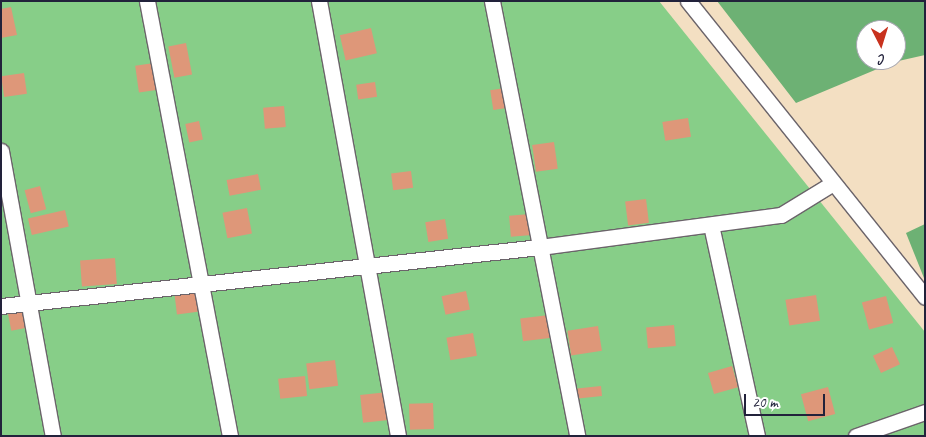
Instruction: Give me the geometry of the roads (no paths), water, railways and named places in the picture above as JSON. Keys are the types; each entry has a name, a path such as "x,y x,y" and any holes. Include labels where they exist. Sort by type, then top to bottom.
{"lane":[{"path":"147,1 230,436"},
{"path":"319,1 398,436"},
{"path":"492,1 577,436"},
{"path":"688,1 925,297"},
{"path":"1,151 53,436"},
{"path":"1,306 540,247 781,215 833,182"},
{"path":"711,225 756,436"},
{"path":"856,436 925,412"}]}
